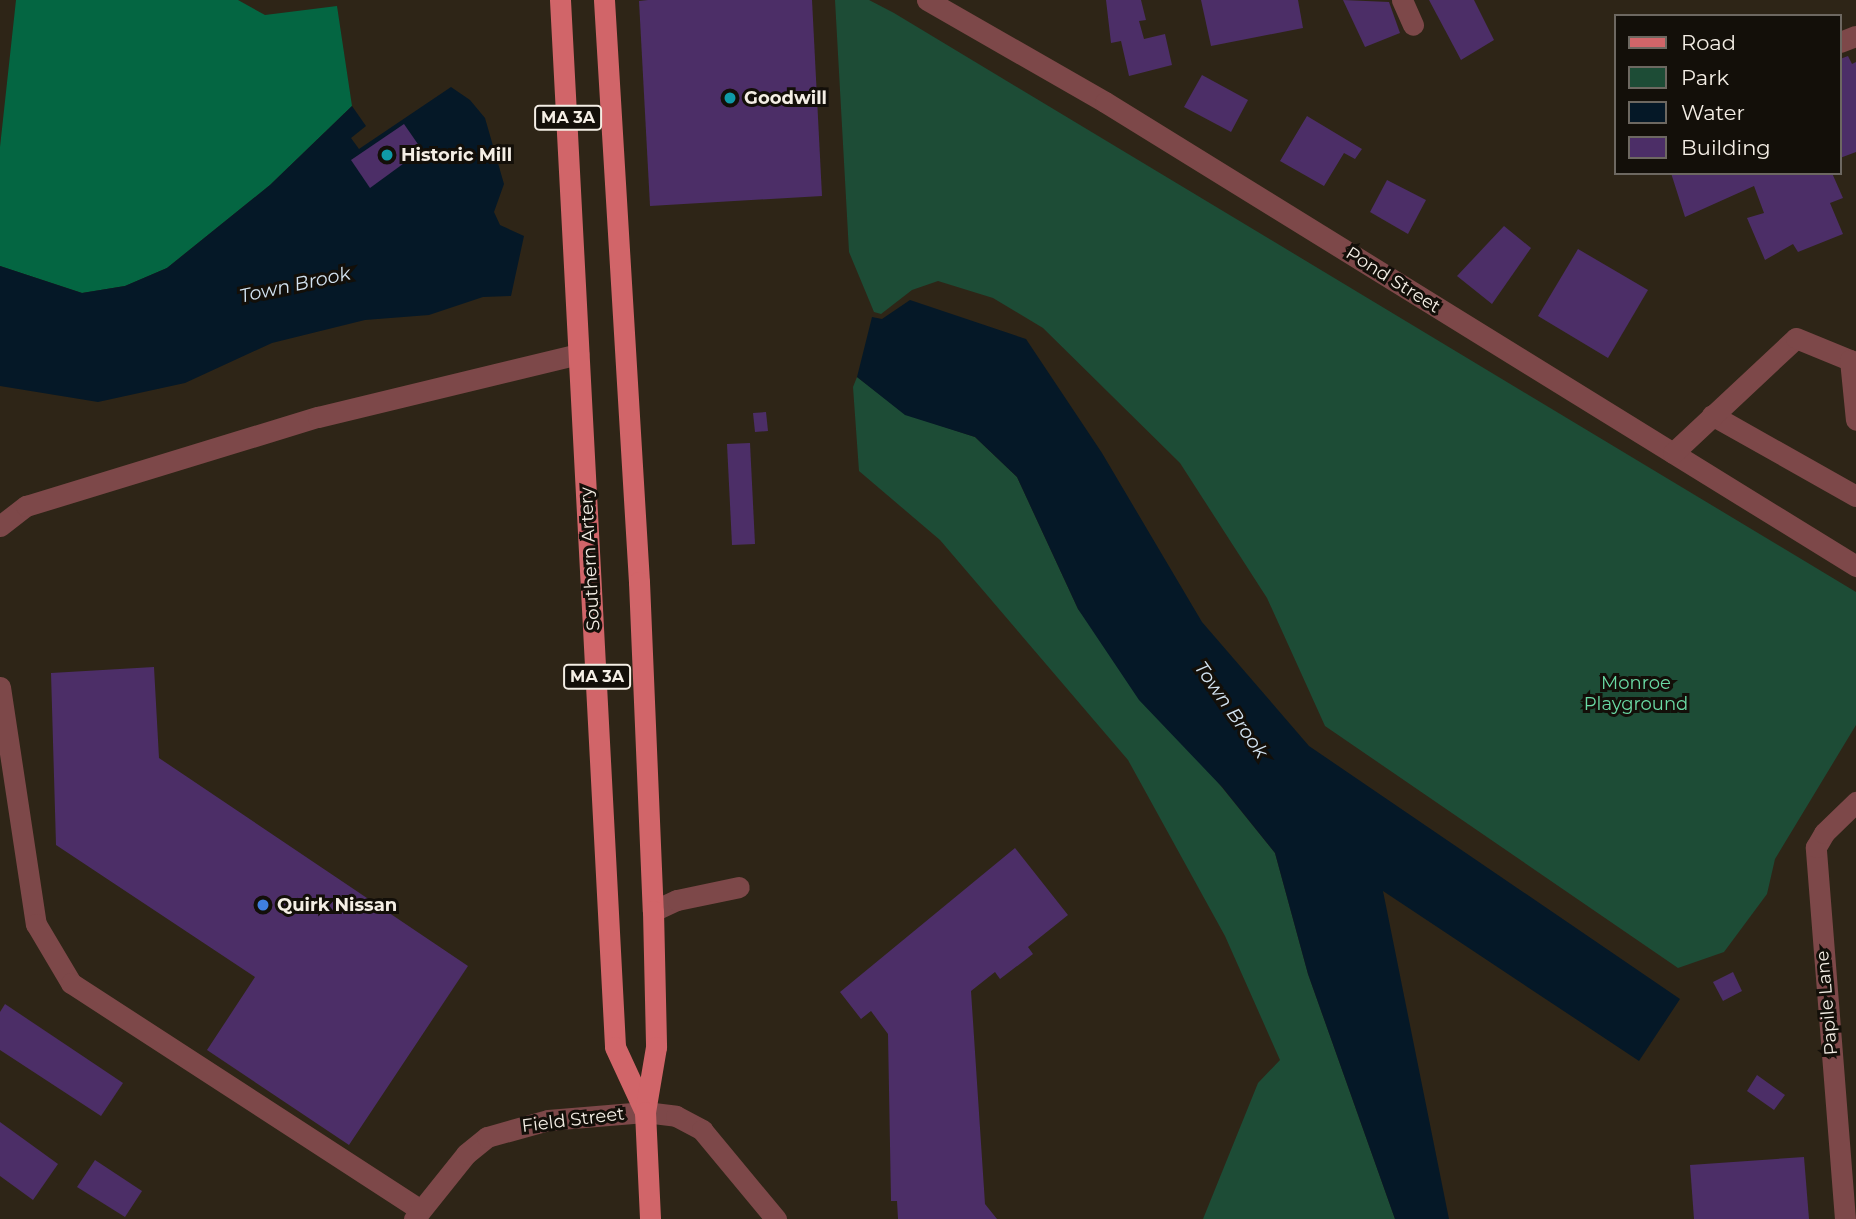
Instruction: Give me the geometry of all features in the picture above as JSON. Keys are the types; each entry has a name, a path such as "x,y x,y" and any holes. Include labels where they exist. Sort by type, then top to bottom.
{"main road":[{"name":"Southern Artery","path":"561,0 615,1047 645,1112"},
{"name":"Southern Artery","path":"604,0 639,582 653,911 656,1047 645,1112 650,1219"}],"street":[{"name":"Pond Street","path":"926,0 1117,109 1856,566"},
{"path":"1402,0 1413,25"},
{"path":"1672,453 1796,338 1850,360 1856,420"},
{"path":"0,526 26,506 318,417 578,354"},
{"path":"1712,415 1856,496"},
{"path":"0,687 36,924 71,983 418,1214"},
{"name":"Papile Lane","path":"1845,1219 1816,847 1824,833 1856,802"},
{"path":"653,911 677,900 739,887"},
{"name":"Field Street","path":"418,1214 466,1154 487,1137 548,1121 645,1112 676,1116 702,1130 776,1219"}],"green space":[{"path":"16,0 238,0 265,15 337,6 352,106 270,185 167,268 125,286 82,293 0,266 0,147"},
{"name":"Monroe Playground","path":"835,0 869,0 894,13 1856,592 1856,725 1775,859 1767,894 1724,952 1678,968 1325,726 1267,598 1180,463 1043,328 993,298 938,281 912,290 881,314 874,312 849,252"},
{"path":"857,377 905,414 975,437 1017,477 1078,609 1275,853 1308,974 1395,1219 1203,1219 1258,1083 1280,1060 1225,936 1128,760 940,540 859,471 853,387"}],"water":[{"name":"Town Brook","path":"451,87 470,100 485,118 504,184 494,212 500,225 524,236 511,296 483,297 429,315 365,320 272,343 185,383 98,402 0,386 0,266 82,293 125,286 167,268 270,185 352,106 366,126 351,138 359,149"},
{"name":"Town Brook","path":"910,300 1026,339 1102,453 1202,622 1309,746 1680,999 1639,1061 1383,891 1449,1219 1395,1219 1308,974 1275,853 1222,787 1139,700 1078,609 1017,477 975,437 905,415 857,377 872,317 882,319"}],"building":[{"name":"Goodwill","path":"812,0 822,196 650,206 639,1"},
{"path":"1106,0 1141,0 1146,20 1139,21 1144,39 1165,34 1172,65 1129,76 1121,41 1111,43"},
{"path":"1201,0 1298,0 1303,28 1211,46"},
{"path":"1343,0 1389,2 1400,33 1365,47"},
{"path":"1429,0 1474,0 1494,40 1461,60"},
{"path":"1848,56 1852,64 1856,62 1856,152 1842,157 1842,58"},
{"path":"1202,75 1248,100 1231,132 1184,107"},
{"path":"1307,116 1362,149 1355,159 1344,153 1324,186 1280,161"},
{"name":"Historic Mill","path":"404,124 422,150 370,188 351,160"},
{"path":"1672,175 1833,175 1843,198 1830,203 1843,234 1798,252 1793,244 1765,260 1747,218 1764,213 1754,186 1685,217"},
{"path":"1387,180 1426,200 1408,234 1370,212"},
{"path":"1504,226 1531,248 1492,304 1457,276"},
{"path":"1578,249 1648,290 1608,358 1538,316"},
{"path":"766,412 768,431 755,432 753,413"},
{"path":"750,443 755,544 732,545 727,444"},
{"name":"Quirk Nissan","path":"154,667 159,758 468,966 349,1145 207,1050 255,977 56,845 51,673"},
{"path":"1015,848 1068,915 1028,947 1033,954 1000,979 995,972 971,991 985,1204 997,1219 898,1219 897,1201 891,1201 888,1034 871,1011 861,1019 840,992"},
{"path":"1733,972 1742,991 1723,1001 1713,982"},
{"path":"5,1004 123,1083 101,1116 0,1050 0,1012"},
{"path":"1757,1075 1785,1095 1774,1110 1747,1091"},
{"path":"0,1122 58,1164 33,1200 0,1176"},
{"path":"1804,1157 1809,1219 1694,1219 1690,1165"},
{"path":"95,1160 142,1191 125,1217 77,1187"}],"place":[{"name":"Goodwill","path":"730,98"},
{"name":"Historic Mill","path":"387,155"},
{"name":"Quirk Nissan","path":"263,905"}]}
